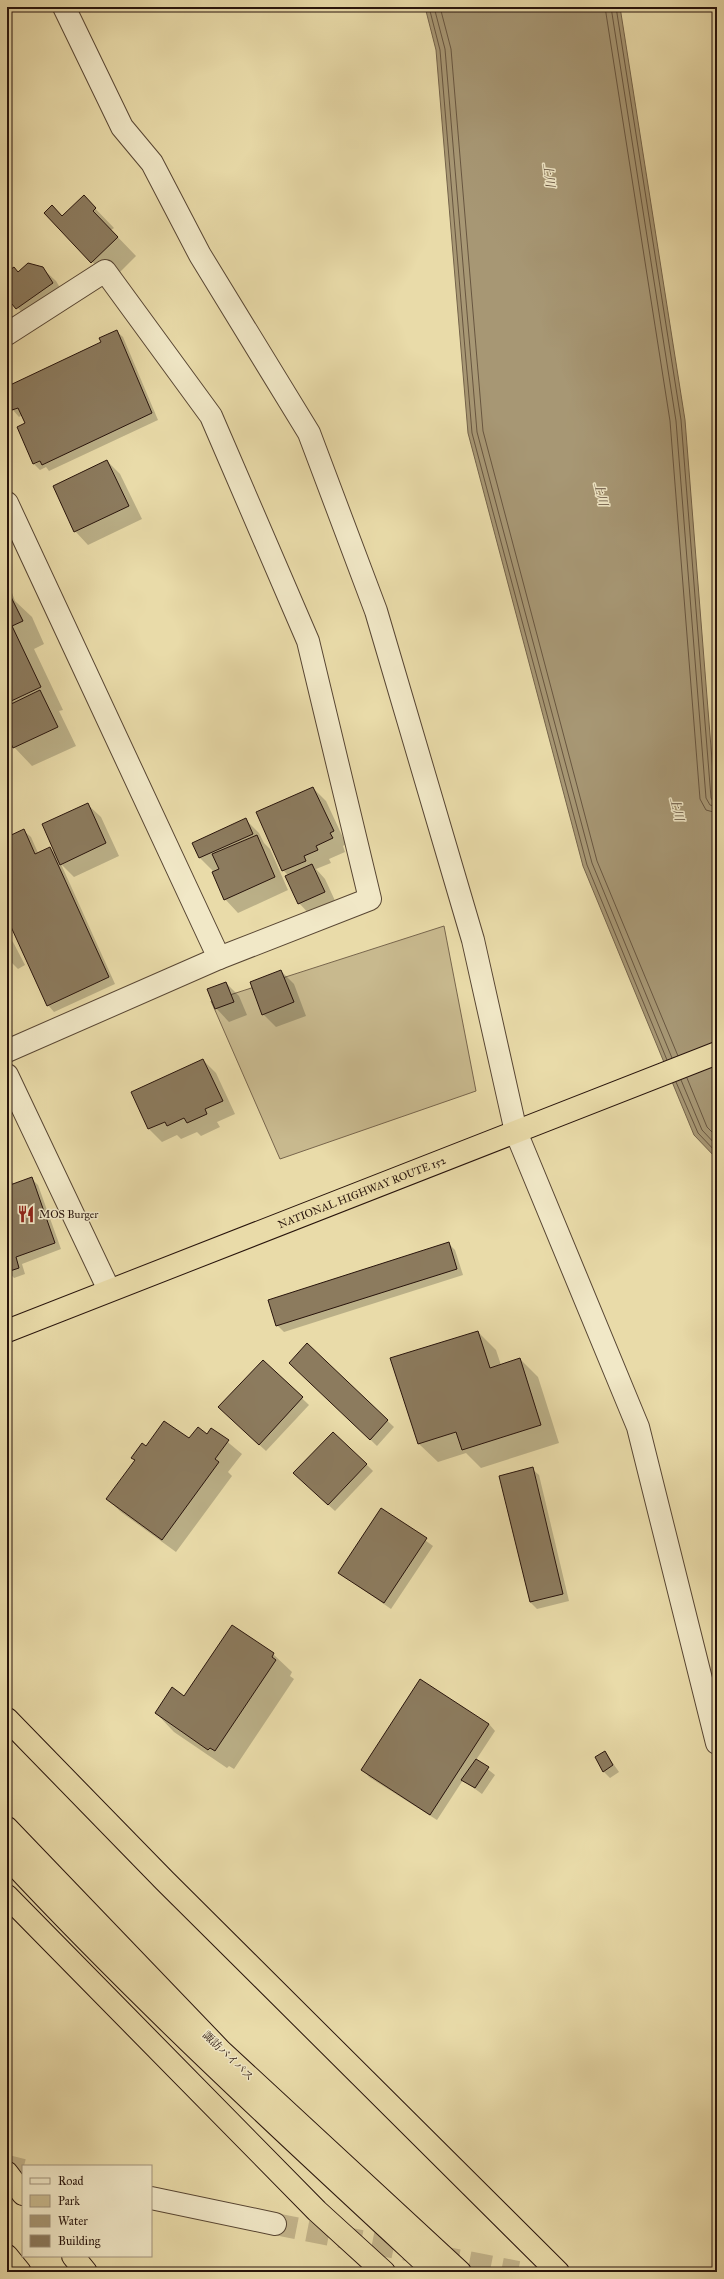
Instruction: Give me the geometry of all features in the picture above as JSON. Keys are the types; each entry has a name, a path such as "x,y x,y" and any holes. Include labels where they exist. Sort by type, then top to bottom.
{"highway":[{"name":"NATIONAL HIGHWAY ROUTE 152","path":"7,1331 717,1053"},
{"path":"7,1719 165,1881 558,2272"},
{"name":"諏訪バイパス","path":"7,1828 221,2051 460,2272"},
{"name":"諏訪バイパス","path":"7,1857 78,1933 244,2096 435,2272"},
{"path":"7,1896 317,2211 384,2272"},
{"path":"7,2174 22,2193"},
{"path":"7,2256 20,2272"},
{"path":"74,2257 86,2272"}],"street":[{"path":"64,7 122,127 152,163 200,255 309,433 376,611 427,778 525,1128 638,1427 717,1743"},
{"path":"7,334 105,271 211,416 308,641 370,899 219,958 7,1051"},
{"path":"7,503 219,958"},
{"path":"7,1075 109,1290"},
{"path":"152,2198 275,2224"}],"green space":[{"path":"444,926 476,1091 280,1159 211,1001"}],"water":[{"name":"上川","path":"425,7 620,7 685,420 717,823 717,1159 694,1135 583,866 468,433 436,50"}],"building":[{"path":"84,195 96,208 93,211 118,237 91,263 44,213 52,205 62,216"},
{"path":"28,263 43,267 53,283 16,309 7,298 7,272 14,267 18,272"},
{"path":"117,330 152,413 42,465 40,461 33,464 17,427 25,423 18,408 12,410 7,400 7,392 11,391 8,386 101,342 99,338"},
{"path":"107,460 129,506 74,532 53,486"},
{"path":"9,593 23,621 12,626 41,687 7,703 7,595"},
{"path":"40,690 58,727 13,748 7,735 7,706"},
{"path":"313,787 334,831 330,833 333,838 316,846 318,850 304,856 306,861 282,871 256,812"},
{"path":"88,803 106,843 60,865 42,824"},
{"path":"246,818 253,834 199,858 192,843"},
{"path":"24,829 35,854 50,847 109,977 47,1006 7,918 7,837"},
{"path":"257,835 275,877 224,900 212,872 219,869 212,854"},
{"path":"312,864 325,892 298,904 285,876"},
{"path":"281,970 294,1002 262,1015 250,982"},
{"path":"226,982 234,1002 215,1009 207,989"},
{"path":"203,1059 223,1101 205,1109 207,1114 187,1123 184,1118 167,1126 165,1122 148,1129 131,1092"},
{"name":"MOS Burger","path":"7,1176 10,1185 32,1177 55,1243 16,1257 19,1268 7,1272"},
{"path":"449,1242 457,1269 276,1326 268,1300"},
{"path":"478,1331 490,1368 520,1358 541,1425 462,1450 456,1432 418,1444 390,1358"},
{"path":"307,1343 388,1420 370,1440 289,1363"},
{"path":"263,1360 303,1397 259,1445 218,1407"},
{"path":"164,1421 189,1438 198,1427 207,1434 211,1428 229,1440 215,1459 219,1462 162,1540 106,1499 135,1460 131,1458 142,1443 146,1446"},
{"path":"333,1432 367,1464 328,1505 293,1473"},
{"path":"533,1467 563,1594 530,1602 499,1476"},
{"path":"381,1508 427,1538 384,1603 338,1573"},
{"path":"232,1625 274,1653 272,1657 276,1660 215,1751 210,1748 208,1750 155,1713 172,1687 184,1696"},
{"path":"420,1679 489,1724 430,1815 361,1770"},
{"path":"605,1751 613,1765 603,1772 595,1757"},
{"path":"476,1759 489,1767 475,1788 461,1780"}],"tunnel":[{"path":"7,2166 22,2170"},
{"path":"275,2224 518,2272"}],"place":[{"name":"MOS Burger","path":"26,1214"}]}
